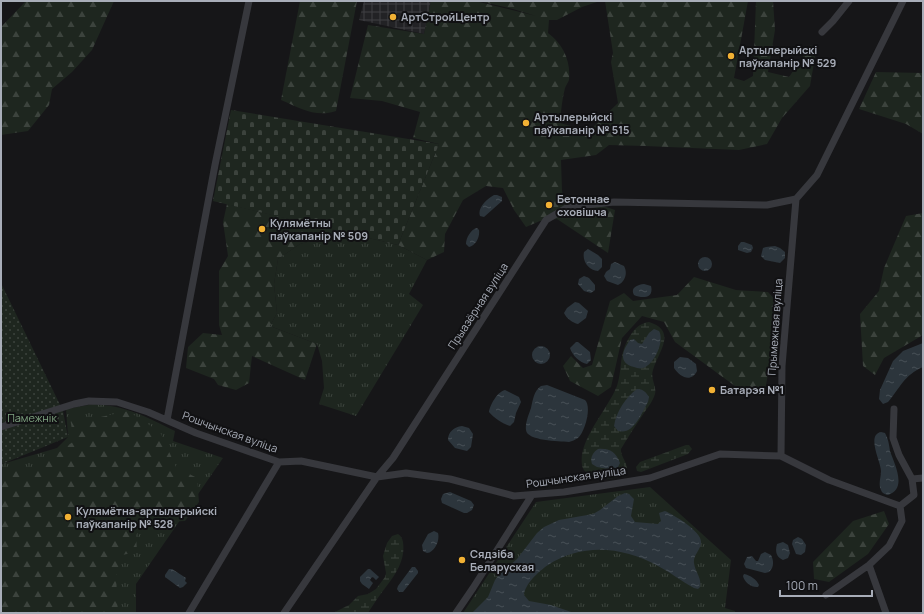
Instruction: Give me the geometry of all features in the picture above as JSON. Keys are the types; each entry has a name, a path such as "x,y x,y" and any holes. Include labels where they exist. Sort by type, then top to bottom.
{"street":[{"path":"167,420 215,165 249,1"},
{"path":"822,32 833,22 849,1"},
{"path":"796,199 817,175 903,1"},
{"name":"Прымежная вуліца","path":"781,456 782,366 796,199"},
{"name":"Прыазёрная вуліца","path":"284,613 377,477 393,458 546,220 568,208 614,202 768,205 796,199"},
{"name":"Рошчынская вуліца","path":"1,427 74,404 90,401 116,402 148,412 196,433 279,462 301,461 377,477 406,473 450,479 514,496 564,492 650,478 720,454 781,456"},
{"path":"894,409 893,438 899,455 912,478 914,495 900,506"},
{"path":"781,456 829,480 900,506"},
{"path":"188,613 279,462"},
{"path":"912,478 923,478"},
{"path":"456,613 532,494"},
{"path":"826,595 869,565 889,546 902,521 900,506"},
{"path":"869,565 886,613"}],"shaded area":[{"path":"364,1 431,1 424,34 359,20"}],"green space":[{"path":"26,1 114,1 92,50 72,72 52,89 49,105 28,131 1,135 1,27"},
{"path":"300,1 357,1 336,111 329,113 315,113 301,109 281,100"},
{"path":"431,1 475,1 536,16 479,1 600,1 582,7 557,20 549,20 548,33 562,48 569,66 569,80 565,87 560,123 589,131 618,103 611,62 613,53 605,1 748,1 734,78 744,81 753,76 756,1 773,1 775,30 768,72 789,77 811,45 815,57 810,86 782,118 767,144 739,150 609,145 596,155 561,160 562,191 567,210 603,206 615,210 608,253 557,219 540,221 526,227 514,210 503,188 486,186 463,200 445,234 444,252 427,260 398,245 439,144 413,138 420,112 382,101 350,98 368,25 424,34"},
{"path":"876,72 923,73 923,134 906,124 859,109"},
{"path":"231,110 439,144 398,245 213,201"},
{"path":"227,204 344,232 300,244 278,259 274,284 277,313 270,326 317,344 305,380 252,356 249,383 236,390 218,385 214,379 186,368 188,347 203,333 222,335 219,325 219,271 228,256 223,222"},
{"path":"923,213 923,335 884,358 875,375 863,366 860,314 879,291 884,268 906,216"},
{"path":"344,232 398,245 427,260 409,294 423,305 356,416 319,404 324,388 322,361 317,344 270,326 277,313 274,284 278,259 300,244"},
{"path":"694,277 736,290 768,292 781,306 765,390 739,389 675,342 664,322 642,316 622,338 611,387 598,396 570,381 563,366 571,356 583,368 592,365 610,301 624,293 633,301 677,295"},
{"name":"Памежнік","path":"1,283 63,411 68,437 2,464 1,466"},
{"path":"649,322 658,326 663,331 664,336 664,343 652,373 655,388 654,397 621,449 627,466 626,472 617,477 595,477 584,470 582,465 582,455 585,445 589,435 617,386 622,355 626,343 635,329 640,325"},
{"path":"94,404 116,407 146,417 175,431 173,441 223,458 136,584 136,613 1,613 1,466 2,464 57,448 68,437 66,409"},
{"path":"128,411 160,432 176,467 197,478 199,502 185,521 145,522 136,535 137,552 122,555 116,576 118,613 1,613 1,474 39,467 74,441 70,418 87,420"},
{"path":"689,445 692,449 688,454 641,472 637,471 636,467 640,462"},
{"path":"650,487 731,560 725,608 735,611 735,613 463,613 536,502"},
{"path":"884,511 889,524 868,554 829,582 814,579 813,562 853,521"},
{"path":"398,534 403,542 400,564 393,577 368,613 333,613 349,605 358,596 368,594 376,589 385,577 386,573 383,556 387,543 392,536"}],"water":[{"path":"494,195 502,197 502,201 484,217 480,216 479,213 481,207"},
{"path":"477,228 479,233 476,243 469,247 466,244 468,237 473,230"},
{"path":"741,242 752,245 753,248 751,252 747,253 738,250 738,246"},
{"path":"775,246 785,252 785,258 780,263 765,260 761,256 763,248"},
{"path":"588,249 602,259 602,267 598,271 589,267 585,262 584,252"},
{"path":"705,257 710,259 712,264 710,269 705,271 700,269 698,264 700,259"},
{"path":"615,262 624,266 626,272 624,280 618,285 607,281 604,276 610,269 611,264"},
{"path":"584,276 589,278 595,285 595,290 591,293 584,291 578,284 579,279"},
{"path":"644,284 651,286 651,293 644,297 634,295 633,290 635,287"},
{"path":"575,302 579,303 588,311 586,318 578,324 566,317 564,313 567,308"},
{"path":"654,329 659,331 661,341 651,362 643,368 636,368 626,363 623,356 625,348 630,340 634,339 638,343 642,344 649,333"},
{"path":"576,342 590,352 591,360 587,364 574,356 571,351 570,348"},
{"path":"923,343 923,367 911,374 888,402 883,404 879,399 880,390 893,361 903,351"},
{"path":"541,346 547,349 550,355 547,361 541,364 535,361 532,355 535,349"},
{"path":"680,357 688,358 696,364 697,371 695,375 689,378 682,376 674,368 674,362"},
{"path":"547,385 585,400 587,403 587,419 583,431 578,438 569,442 551,441 537,438 528,434 526,424 534,396 541,386"},
{"path":"637,389 643,390 647,394 649,397 648,402 640,418 633,427 628,430 618,431 614,426 619,410 625,401"},
{"path":"505,390 519,397 521,402 514,422 510,426 504,424 489,412 494,399 499,393"},
{"path":"462,426 469,428 473,434 471,447 467,451 455,448 448,440 452,430 456,427"},
{"path":"881,432 885,433 887,437 898,475 897,487 894,492 888,495 884,494 880,488 881,471 874,443 877,434"},
{"path":"598,449 606,449 614,453 620,463 617,469 597,467 592,464 592,456"},
{"path":"450,492 471,501 474,505 472,510 464,513 442,503 441,499 443,494"},
{"path":"625,493 629,494 634,499 631,516 635,522 658,524 661,521 659,513 665,511 687,524 697,534 701,543 694,560 700,581 700,587 698,589 658,566 630,554 616,551 588,550 574,553 548,565 533,578 524,595 529,601 551,605 574,613 472,613 488,597 495,580 499,575 517,559 537,533 544,527 559,520 593,514 618,496"},
{"path":"434,531 438,533 438,542 435,548 427,553 423,551 422,545 428,534"},
{"path":"798,537 802,539 806,545 805,552 801,555 796,554 792,544 793,540"},
{"path":"783,542 788,545 790,553 788,558 783,560 777,555 776,549 777,544"},
{"path":"765,552 771,555 773,560 773,566 769,572 765,573 746,568 744,564 747,557 752,556 756,561 758,561 761,554"},
{"path":"412,567 415,567 418,573 403,592 399,592 397,589 398,586"},
{"path":"169,569 172,569 186,578 185,581 187,583 183,587 180,588 165,577"},
{"path":"368,569 379,577 376,580 373,577 371,578 370,580 373,583 369,589 360,581 360,577"},
{"path":"744,574 749,575 755,580 759,585 758,587 751,586 744,578"}],"place":[{"name":"АртСтройЦентр","path":"393,17"},
{"name":"Артылерыйскі паўкапанір № 529","path":"731,56"},
{"name":"Артылерыйскі паўкапанір № 515","path":"526,123"},
{"name":"Бетоннае сховішча","path":"549,205"},
{"name":"Кулямётны паўкапанір № 509","path":"262,229"},
{"name":"Батарэя №1","path":"712,390"},
{"name":"Кулямётна-артылерыйскі паўкапанір № 528","path":"68,517"},
{"name":"Сядзіба Беларуская","path":"462,560"}]}
